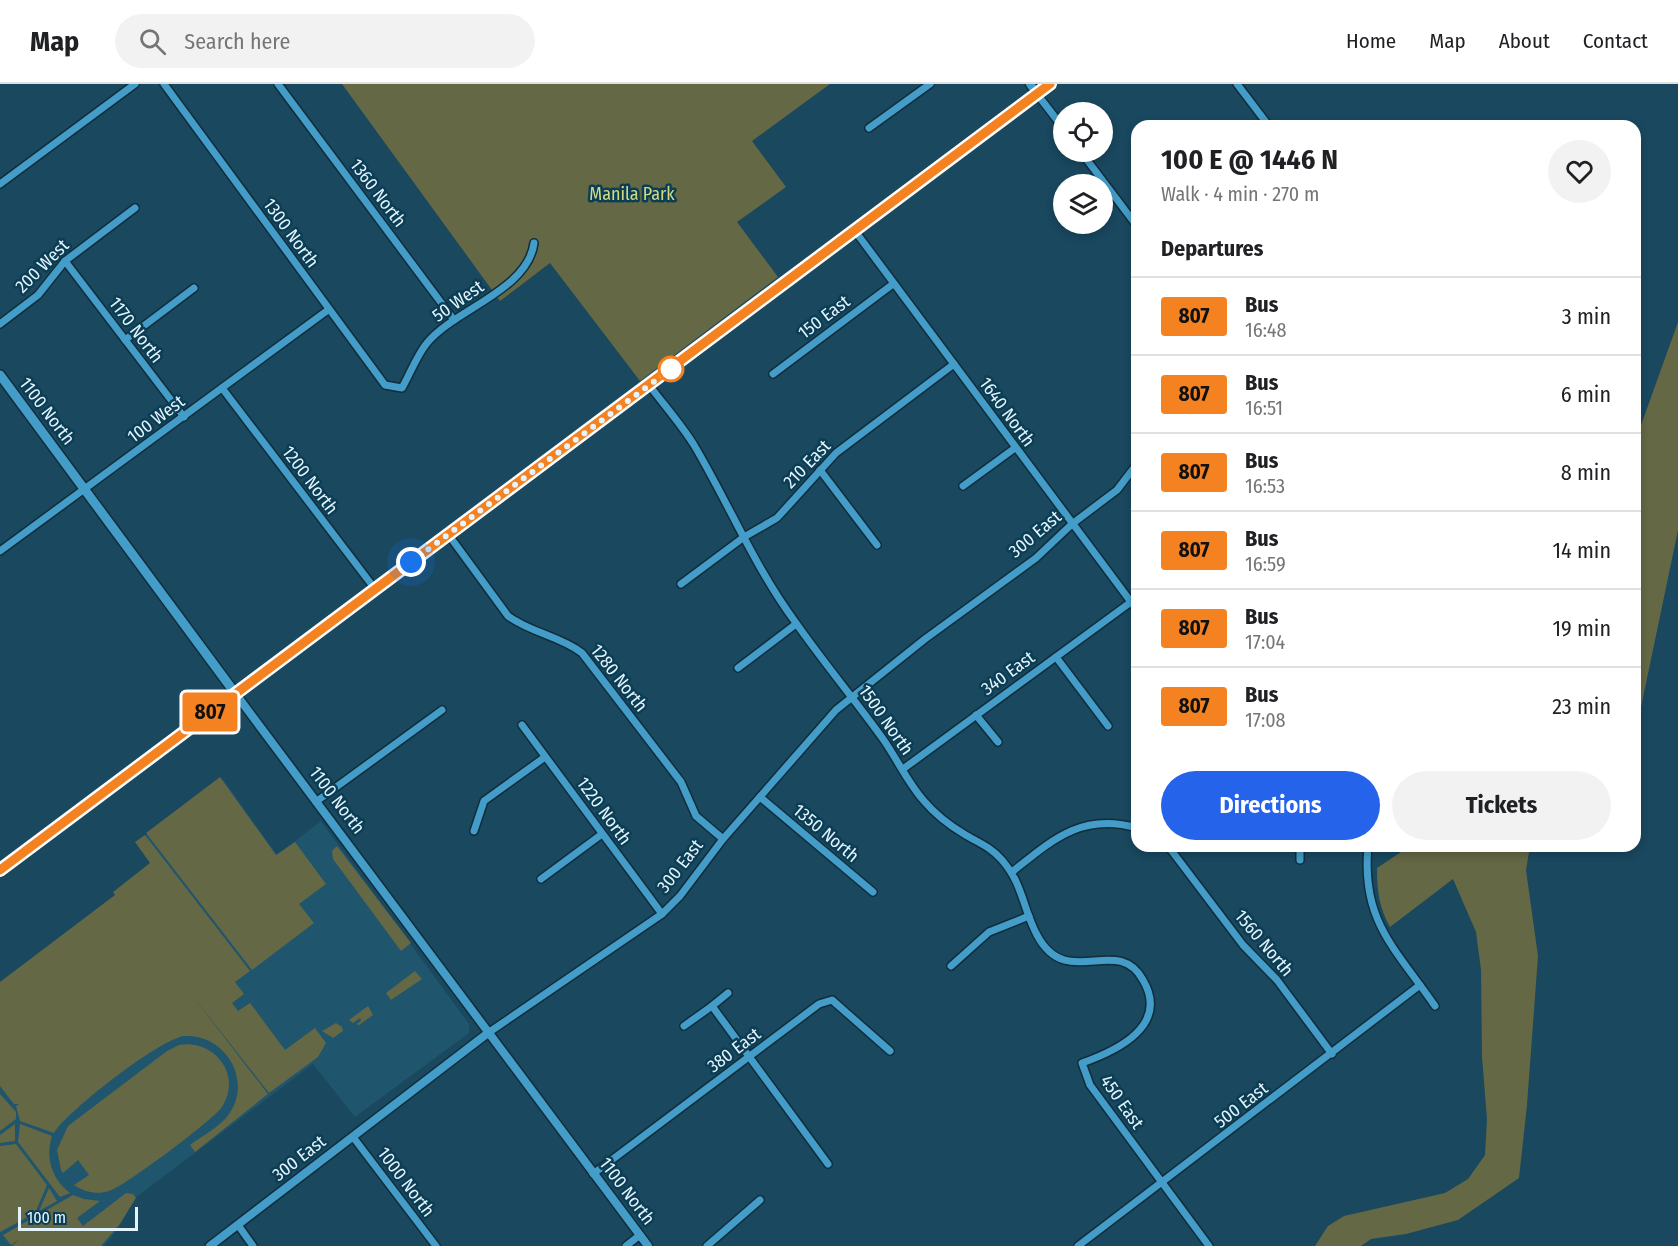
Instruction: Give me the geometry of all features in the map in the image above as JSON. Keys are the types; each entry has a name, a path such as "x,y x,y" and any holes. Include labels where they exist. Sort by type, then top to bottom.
{"main road":[{"path":"0,870 1050,84"},
{"name":"1100 North","path":"0,375 235,693"}],"street":[{"path":"0,183 135,84"},
{"name":"1300 North","path":"164,84 385,385 402,388"},
{"name":"1360 North","path":"278,84 453,320"},
{"path":"869,128 930,84"},
{"path":"1030,84 1053,115"},
{"path":"1237,84 1264,120"},
{"path":"1089,162 1131,218"},
{"name":"200 West","path":"0,324 38,295 65,261 135,208"},
{"name":"1640 North","path":"855,231 1131,602"},
{"name":"50 West","path":"402,388 426,343 453,320 517,276 532,257 534,243"},
{"name":"1170 North","path":"65,261 184,417"},
{"name":"150 East","path":"773,374 893,284"},
{"path":"125,340 194,288"},
{"name":"100 West","path":"0,551 328,309"},
{"name":"210 East","path":"681,584 744,537 777,518 836,453 954,364"},
{"name":"1500 North","path":"649,385 693,443 744,537 796,624 852,696 923,800 944,820 986,846 1012,872 1021,888 1037,936 1052,955 1071,963 1110,959 1122,962 1135,969 1148,993"},
{"name":"1200 North","path":"222,388 375,589"},
{"path":"963,486 1015,448"},
{"path":"820,470 877,545"},
{"name":"300 East","path":"210,1246 488,1033 662,914 680,896 723,839 816,731 852,696 1036,558 1072,524 1117,490 1131,472"},
{"name":"1280 North","path":"448,534 508,616 521,625 567,642 582,653 681,783 696,816 723,839"},
{"name":"340 East","path":"903,770 1131,602"},
{"path":"738,668 796,624"},
{"path":"1056,657 1108,726"},
{"name":"1100 North","path":"235,693 648,1246"},
{"path":"317,801 442,710"},
{"path":"976,715 998,742"},
{"name":"1220 North","path":"522,725 662,914"},
{"path":"474,831 484,801 545,757"},
{"name":"1350 North","path":"760,797 873,892"},
{"path":"1012,872 1072,829 1090,825 1131,828"},
{"path":"541,879 602,834"},
{"name":"1560 North","path":"1177,852 1243,945 1277,980 1332,1054"},
{"path":"1300,852 1300,860"},
{"path":"1367,852 1365,876 1370,905 1383,934 1435,1006"},
{"path":"951,966 989,932 1029,916"},
{"name":"500 East","path":"1078,1246 1163,1184 1420,985"},
{"path":"684,1026 728,993"},
{"name":"450 East","path":"1148,993 1147,1019 1132,1039 1082,1063 1090,1085 1163,1184"},
{"name":"380 East","path":"593,1174 819,1004 832,1000 890,1051"},
{"path":"712,1006 828,1164"},
{"name":"1000 North","path":"353,1137 436,1246"},
{"path":"1163,1184 1209,1246"},
{"path":"707,1246 760,1200"},
{"path":"238,1225 253,1246"},
{"path":"626,1246 640,1235"}],"shaded area":[{"path":"222,778 277,855 321,821 469,1024 469,1033 355,1117 313,1064 135,1198 120,1226 104,1246 0,1246 0,982 114,896 169,877 141,839"}],"green space":[{"name":"Manila Park","path":"342,84 830,84 752,141 786,187 737,222 778,277 640,381 550,263 500,301"},
{"path":"1678,322 1678,530 1641,707 1641,425"},
{"path":"220,777 276,855 295,842 326,884 299,904 314,923 252,970 146,833"},
{"path":"145,835 250,971 235,982 244,994 232,1003 238,1011 250,1003 285,1050 315,1028 326,1043 318,1057 269,1093 191,994 268,1094 195,1152 190,1145 226,1118 236,1101 238,1087 231,1062 223,1051 199,1037 185,1036 173,1040 137,1062 76,1109 54,1133 20,1121 16,1106 19,1104 14,1104 0,1086 0,982 115,895 113,892 150,863 135,842"},
{"path":"337,846 411,943 401,951 333,859 332,851"},
{"path":"1401,852 1529,852 1526,870 1538,956 1519,1178 1458,1220 1406,1234 1371,1239 1361,1246 1315,1246 1328,1226 1344,1216 1445,1193 1468,1179 1485,1155 1487,1119 1482,1057 1481,970 1476,932 1453,879 1390,927 1379,899 1377,868"},
{"path":"415,971 422,979 391,1000 386,993"},
{"path":"368,1006 373,1015 359,1025 356,1024 361,1021 360,1018 353,1023 349,1020"},
{"path":"336,1023 342,1027 343,1031 333,1038 322,1031"},
{"path":"179,1045 203,1048 222,1062 229,1083 228,1095 222,1107 186,1138 118,1187 95,1193 74,1185 89,1175 78,1160 63,1173 61,1170 57,1150 68,1126 167,1051"},
{"path":"0,1094 16,1112 16,1119 0,1131"},
{"path":"15,1124 15,1141 0,1143 0,1135"},
{"path":"20,1124 52,1136 49,1152 52,1168 59,1181 70,1193 60,1197 18,1142"},
{"path":"16,1144 47,1185 35,1213 0,1232 0,1146"},
{"path":"49,1188 57,1201 39,1211"},
{"path":"126,1193 133,1194 136,1198 119,1225 101,1246 12,1246 20,1239 11,1245 3,1235 73,1195 100,1201 77,1218 83,1226"}],"bus line":[{"name":"807","path":"0,870 1050,84"}],"route":[{"path":"411,562 671,369"}]}
